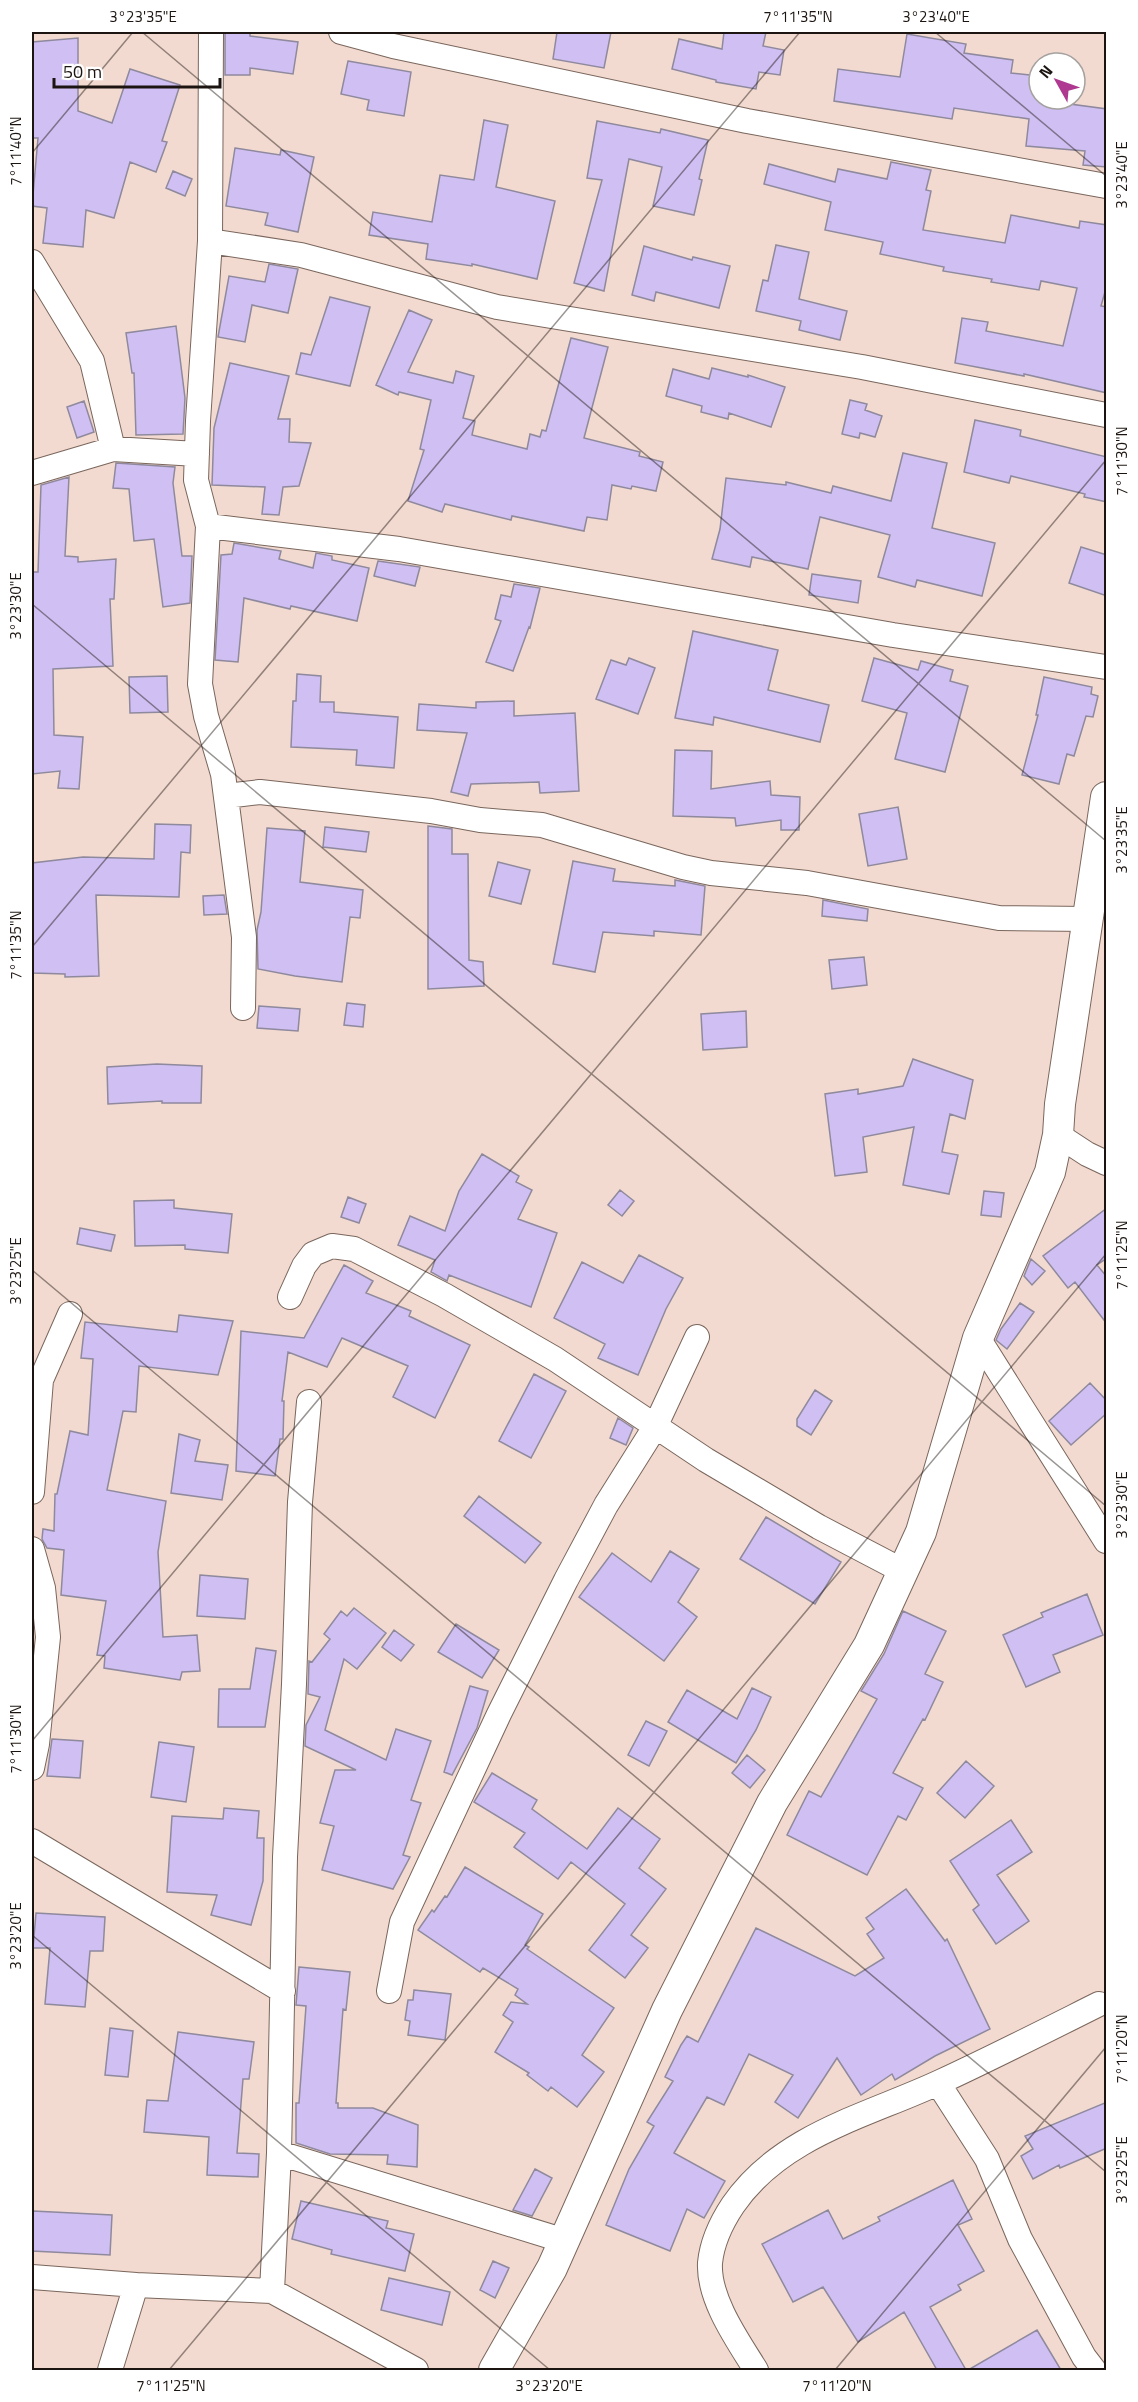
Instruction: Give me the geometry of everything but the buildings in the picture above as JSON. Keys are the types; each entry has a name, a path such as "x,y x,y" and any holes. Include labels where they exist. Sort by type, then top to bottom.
{"street":[{"path":"211,32 210,241 196,480 208,526 200,684 206,716 224,774 244,936 243,1008"},
{"path":"340,32 393,46 747,121 1107,186"},
{"path":"210,241 301,255 497,307 862,367 1107,415"},
{"path":"32,262 92,361 113,449"},
{"path":"32,473 113,449 197,454"},
{"path":"208,526 399,549 893,635 1107,667"},
{"path":"226,796 260,792 431,811 480,820 542,825 683,867 711,873 807,883 999,918 1088,919"},
{"path":"494,2370 552,2268 667,2010 740,1865 772,1803 869,1645 921,1532 978,1338 1050,1172 1058,1135 1060,1104 1107,797"},
{"path":"1058,1135 1087,1154 1107,1163"},
{"path":"290,1297 304,1266 314,1254 332,1246 354,1249 444,1296 555,1359 655,1427 808,1521 903,1571"},
{"path":"32,1492 41,1380 70,1314"},
{"path":"389,1991 402,1922 499,1714 606,1505 655,1427 697,1337"},
{"path":"978,1338 1107,1541"},
{"path":"272,2291 279,2153 285,1857 300,1502 309,1402"},
{"path":"32,1549 43,1588 48,1637 37,1744 32,1768"},
{"path":"32,1841 283,1990"},
{"path":"756,2370 725,2319 712,2286 710,2265 713,2246 720,2226 746,2187 768,2166 823,2131 938,2083 1100,2004"},
{"path":"938,2083 987,2159 1020,2238 1084,2357 1094,2370"},
{"path":"279,2153 565,2241"},
{"path":"32,2277 272,2291 416,2370"},
{"path":"110,2370 136,2284"}]}
